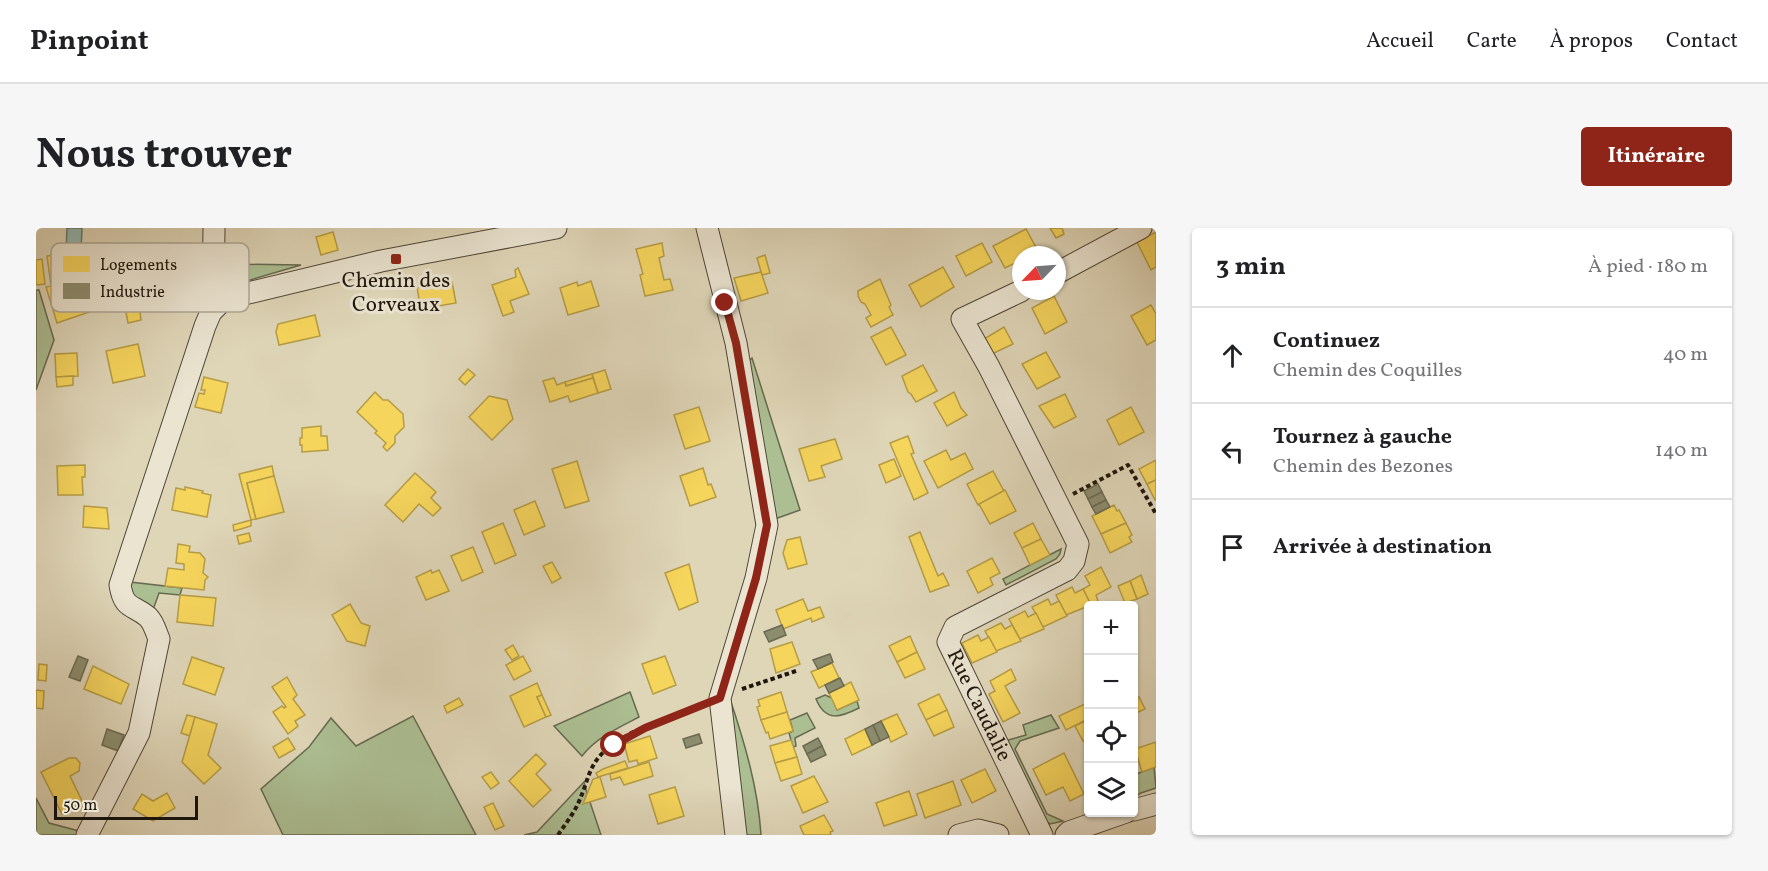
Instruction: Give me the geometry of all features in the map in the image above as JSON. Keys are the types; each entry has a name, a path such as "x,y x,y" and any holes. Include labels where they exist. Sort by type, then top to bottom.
{"street":[{"path":"249,293 381,261 556,228"},
{"path":"707,228 736,343 767,525 729,696 736,835"},
{"path":"1066,268 1141,228"},
{"name":"Rue Caudalie","path":"1012,295 962,319 989,367 1078,544 1074,561 1067,570 955,627 948,642 1042,835"},
{"path":"87,835 139,733 159,639 149,618 127,605 120,585 204,327 211,312"},
{"path":"1138,809 1156,804"},
{"path":"1066,835 1114,817"},
{"path":"959,835 978,830 998,835"}],"path":[{"path":"1057,502 1128,465 1156,514"},
{"path":"558,835 579,802 594,764 604,751 645,728 740,690 796,672"}],"green space":[{"path":"249,264 301,265 249,280"},
{"path":"36,290 39,290 54,340 36,390"},
{"path":"752,358 800,510 775,519 745,364"},
{"path":"1061,549 1056,559 1006,585 1003,579"},
{"path":"130,582 182,588 180,595 159,593 153,610 131,598"},
{"path":"630,692 639,717 601,738 582,756 554,726"},
{"path":"825,695 832,698 837,710 857,701 859,708 846,714 829,715 824,712 816,699"},
{"path":"730,699 750,766 761,835 742,835"},
{"path":"807,713 815,728 795,738 796,746 793,747 789,733 793,731 790,720"},
{"path":"1051,715 1059,728 1020,741 1015,749 1047,814 1063,821 1050,824 1044,819 1005,741 1026,735 1023,725"},
{"path":"413,716 476,835 283,835 261,789 309,747 331,718 356,746"},
{"path":"1154,767 1156,788 1138,795 1138,773"},
{"path":"584,782 587,793 584,803 590,802 601,835 524,835 537,832"},
{"path":"36,798 49,823 79,831 76,835 36,835"}],"water":[{"path":"67,228 82,228 81,243 66,243"}],"building: Logements":[{"path":"1050,228 1062,228 1064,234 1056,238"},
{"path":"1026,229 1035,246 1012,246 1012,264 1005,268 993,246"},
{"path":"333,232 338,250 321,255 316,237"},
{"path":"1156,232 1156,267 1151,270 1137,242"},
{"path":"662,243 664,256 659,258 664,280 670,279 673,290 645,296 640,275 643,274 636,249"},
{"path":"982,243 992,262 966,276 956,256"},
{"path":"765,255 770,273 762,275 757,258"},
{"path":"47,256 51,256 51,286"},
{"path":"42,259 45,284 36,285 36,260"},
{"path":"943,267 954,287 921,307 909,285"},
{"path":"518,268 529,294 510,301 514,312 503,316 492,285 516,277 515,270"},
{"path":"761,272 768,293 741,301 734,278"},
{"path":"880,279 893,315 871,327 866,318 871,315 865,304 861,302 858,291"},
{"path":"591,281 599,306 568,315 560,288 577,282 578,286"},
{"path":"452,282 456,303 421,309 417,288"},
{"path":"51,286 51,303 46,287"},
{"path":"1047,300 1056,300 1067,322 1045,334 1032,308"},
{"path":"1151,305 1156,314 1156,340 1147,345 1131,316"},
{"path":"54,312 89,312 57,323"},
{"path":"126,312 140,312 141,320 128,323"},
{"path":"315,315 320,336 279,345 276,332 278,324"},
{"path":"891,327 906,355 886,365 871,337"},
{"path":"1004,327 1013,344 992,354 984,339"},
{"path":"138,344 145,376 113,383 106,351"},
{"path":"1046,352 1060,377 1037,389 1022,364"},
{"path":"77,353 78,376 56,377 55,354"},
{"path":"923,365 937,391 916,402 908,392 902,376"},
{"path":"468,369 475,375 465,385 459,379"},
{"path":"605,370 611,389 598,393 592,374"},
{"path":"592,374 593,378 566,386 565,382"},
{"path":"73,376 73,385 57,387 56,377"},
{"path":"204,377 228,383 221,413 195,407 199,393 204,394 205,390 201,390"},
{"path":"554,378 557,385 565,382 566,386 593,378 598,393 570,402 568,396 550,402 543,381"},
{"path":"375,392 403,414 404,427 395,436 395,443 387,451 383,447 386,443 375,433 377,431 357,412"},
{"path":"954,392 967,415 947,426 934,403"},
{"path":"1065,394 1076,417 1054,428 1039,406"},
{"path":"489,396 507,400 513,419 492,440 469,417"},
{"path":"699,407 710,441 685,449 674,415"},
{"path":"1131,407 1144,432 1119,445 1107,420"},
{"path":"321,426 321,436 327,436 328,450 302,452 300,438 302,438 302,428"},
{"path":"908,436 914,453 911,454 928,493 914,500 890,443"},
{"path":"835,439 842,459 821,466 825,477 809,481 799,449"},
{"path":"946,450 951,460 965,453 973,469 938,488 924,461"},
{"path":"894,459 901,476 886,483 879,465"},
{"path":"1156,460 1156,480 1147,484 1139,469"},
{"path":"577,461 589,501 565,508 552,469"},
{"path":"85,465 85,477 82,477 83,495 58,495 57,466"},
{"path":"272,466 274,476 247,483 256,519 251,520 239,474"},
{"path":"703,468 708,485 711,484 716,497 690,506 680,476"},
{"path":"993,471 1004,491 978,505 967,484"},
{"path":"415,473 436,492 431,498 441,508 433,516 419,504 403,522 385,505"},
{"path":"274,476 284,512 256,519 247,483"},
{"path":"1156,480 1156,500 1155,500 1147,484"},
{"path":"185,487 211,495 207,517 172,510 176,488 185,490"},
{"path":"1005,490 1016,511 990,524 979,504"},
{"path":"535,501 545,526 524,535 514,510"},
{"path":"1114,505 1126,523 1101,534 1092,516"},
{"path":"84,506 107,508 109,529 83,527"},
{"path":"251,520 251,526 234,531 233,525"},
{"path":"503,523 516,555 495,564 482,532"},
{"path":"1033,523 1041,539 1022,548 1014,533"},
{"path":"1126,523 1132,535 1129,537 1132,542 1110,553 1101,534"},
{"path":"920,532 938,576 943,573 949,585 930,592 909,537"},
{"path":"249,533 251,541 239,544 237,536"},
{"path":"800,537 807,564 788,569 783,553 787,540"},
{"path":"1041,539 1050,555 1030,565 1022,548"},
{"path":"178,544 190,546 189,552 200,553 205,559 203,573 208,577 205,580 204,590 165,586 168,568 184,570 184,564 176,563"},
{"path":"473,547 483,572 462,581 451,556"},
{"path":"992,558 1000,573 990,578 993,585 978,593 967,571"},
{"path":"552,562 561,578 552,583 543,566"},
{"path":"689,564 698,602 679,610 665,573"},
{"path":"1101,567 1111,587 1096,595 1098,601 1089,601 1083,589 1090,585 1085,576"},
{"path":"431,570 432,573 439,570 449,591 426,600 416,577"},
{"path":"1141,575 1148,594 1137,599 1130,581"},
{"path":"1130,581 1137,599 1124,601 1118,586"},
{"path":"1072,587 1075,593 1083,589 1089,601 1084,601 1084,608 1066,615 1056,595"},
{"path":"180,595 216,598 213,626 177,622"},
{"path":"803,599 808,611 820,607 824,617 812,622 811,618 783,629 776,610"},
{"path":"1048,599 1051,605 1059,601 1067,616 1043,627 1032,607"},
{"path":"350,604 361,623 370,626 365,646 347,641 332,615"},
{"path":"1025,611 1028,617 1036,613 1044,629 1020,639 1009,619"},
{"path":"1001,623 1005,629 1012,625 1021,641 996,651 985,631"},
{"path":"978,635 981,641 989,637 997,652 972,663 962,643"},
{"path":"910,636 917,652 897,662 889,646"},
{"path":"792,642 800,664 776,673 770,649"},
{"path":"513,645 519,656 512,660 505,650"},
{"path":"917,652 925,669 905,678 897,662"},
{"path":"523,656 531,671 514,680 506,665"},
{"path":"665,656 676,685 653,694 642,664"},
{"path":"192,657 224,668 215,695 183,684"},
{"path":"832,663 839,678 819,688 811,672"},
{"path":"39,664 47,665 46,681 38,680"},
{"path":"93,666 129,684 121,704 84,689"},
{"path":"1011,669 1016,680 1005,686 1020,713 1003,722 989,694 995,691 990,681"},
{"path":"287,677 297,695 293,699 305,715 295,721 298,726 288,734 273,712 282,706 286,707 272,687"},
{"path":"851,682 859,700 837,710 829,693"},
{"path":"537,683 542,695 537,697 546,717 524,727 510,696"},
{"path":"36,690 44,691 43,709 36,708"},
{"path":"781,692 787,712 761,720 757,707 760,706 758,700"},
{"path":"939,694 947,710 926,720 918,704"},
{"path":"542,695 551,715 546,717 537,697"},
{"path":"1138,697 1145,709 1138,712 1138,709"},
{"path":"459,698 463,705 447,713 444,706"},
{"path":"1084,704 1084,721 1066,730 1059,716"},
{"path":"947,710 954,727 934,736 926,720"},
{"path":"787,712 793,731 770,739 761,720"},
{"path":"897,714 907,734 891,742 881,721"},
{"path":"187,715 195,717 190,736 181,733"},
{"path":"195,717 217,724 208,755 221,768 204,784 182,762"},
{"path":"1084,722 1083,741 1075,726"},
{"path":"865,729 873,745 852,755 845,739"},
{"path":"650,736 657,758 638,764 637,760 629,762 624,744"},
{"path":"288,738 295,749 279,758 273,747"},
{"path":"791,740 797,757 775,763 770,746"},
{"path":"1156,742 1156,767 1142,772 1138,748"},
{"path":"1064,753 1084,794 1070,801 1063,787 1046,795 1033,769"},
{"path":"536,754 546,764 536,774 551,790 533,807 509,781"},
{"path":"797,757 802,774 781,781 775,763"},
{"path":"69,758 76,758 80,763 79,771 70,776 83,803 62,814 41,772"},
{"path":"625,761 628,768 598,777 596,773 603,769"},
{"path":"649,762 653,776 624,785 620,777 611,780 610,774"},
{"path":"985,769 996,791 972,803 961,780"},
{"path":"491,772 499,783 491,789 482,777"},
{"path":"814,776 828,802 803,813 791,786"},
{"path":"600,777 606,797 583,804 593,779"},
{"path":"953,781 961,805 925,818 917,794"},
{"path":"675,787 684,816 658,824 649,795"},
{"path":"909,791 917,815 884,826 876,803"},
{"path":"167,793 175,808 153,821 133,809 142,794 153,801"},
{"path":"493,803 504,826 495,830 484,807"},
{"path":"824,815 833,831 830,832 831,835 804,835 800,826"}],"building: Industrie":[{"path":"1098,484 1102,492 1088,499 1084,491"},
{"path":"1102,492 1106,500 1092,507 1088,499"},
{"path":"1106,500 1110,507 1096,514 1092,507"},
{"path":"782,625 786,635 769,642 764,632"},
{"path":"830,654 833,662 818,669 813,660"},
{"path":"78,656 88,660 80,681 69,677"},
{"path":"840,678 844,686 829,693 825,685"},
{"path":"881,721 889,737 880,741 873,725"},
{"path":"873,725 880,741 872,745 865,729"},
{"path":"107,729 124,735 118,751 102,745"},
{"path":"699,734 702,743 686,748 683,739"},
{"path":"818,738 822,746 807,754 803,746"},
{"path":"822,746 826,755 811,762 807,754"}],"place":[{"name":"Chemin des Corveaux","path":"396,259"}],"route":[{"path":"614,745 645,728 720,698 765,544 767,525 765,507 736,343 725,303"}]}
